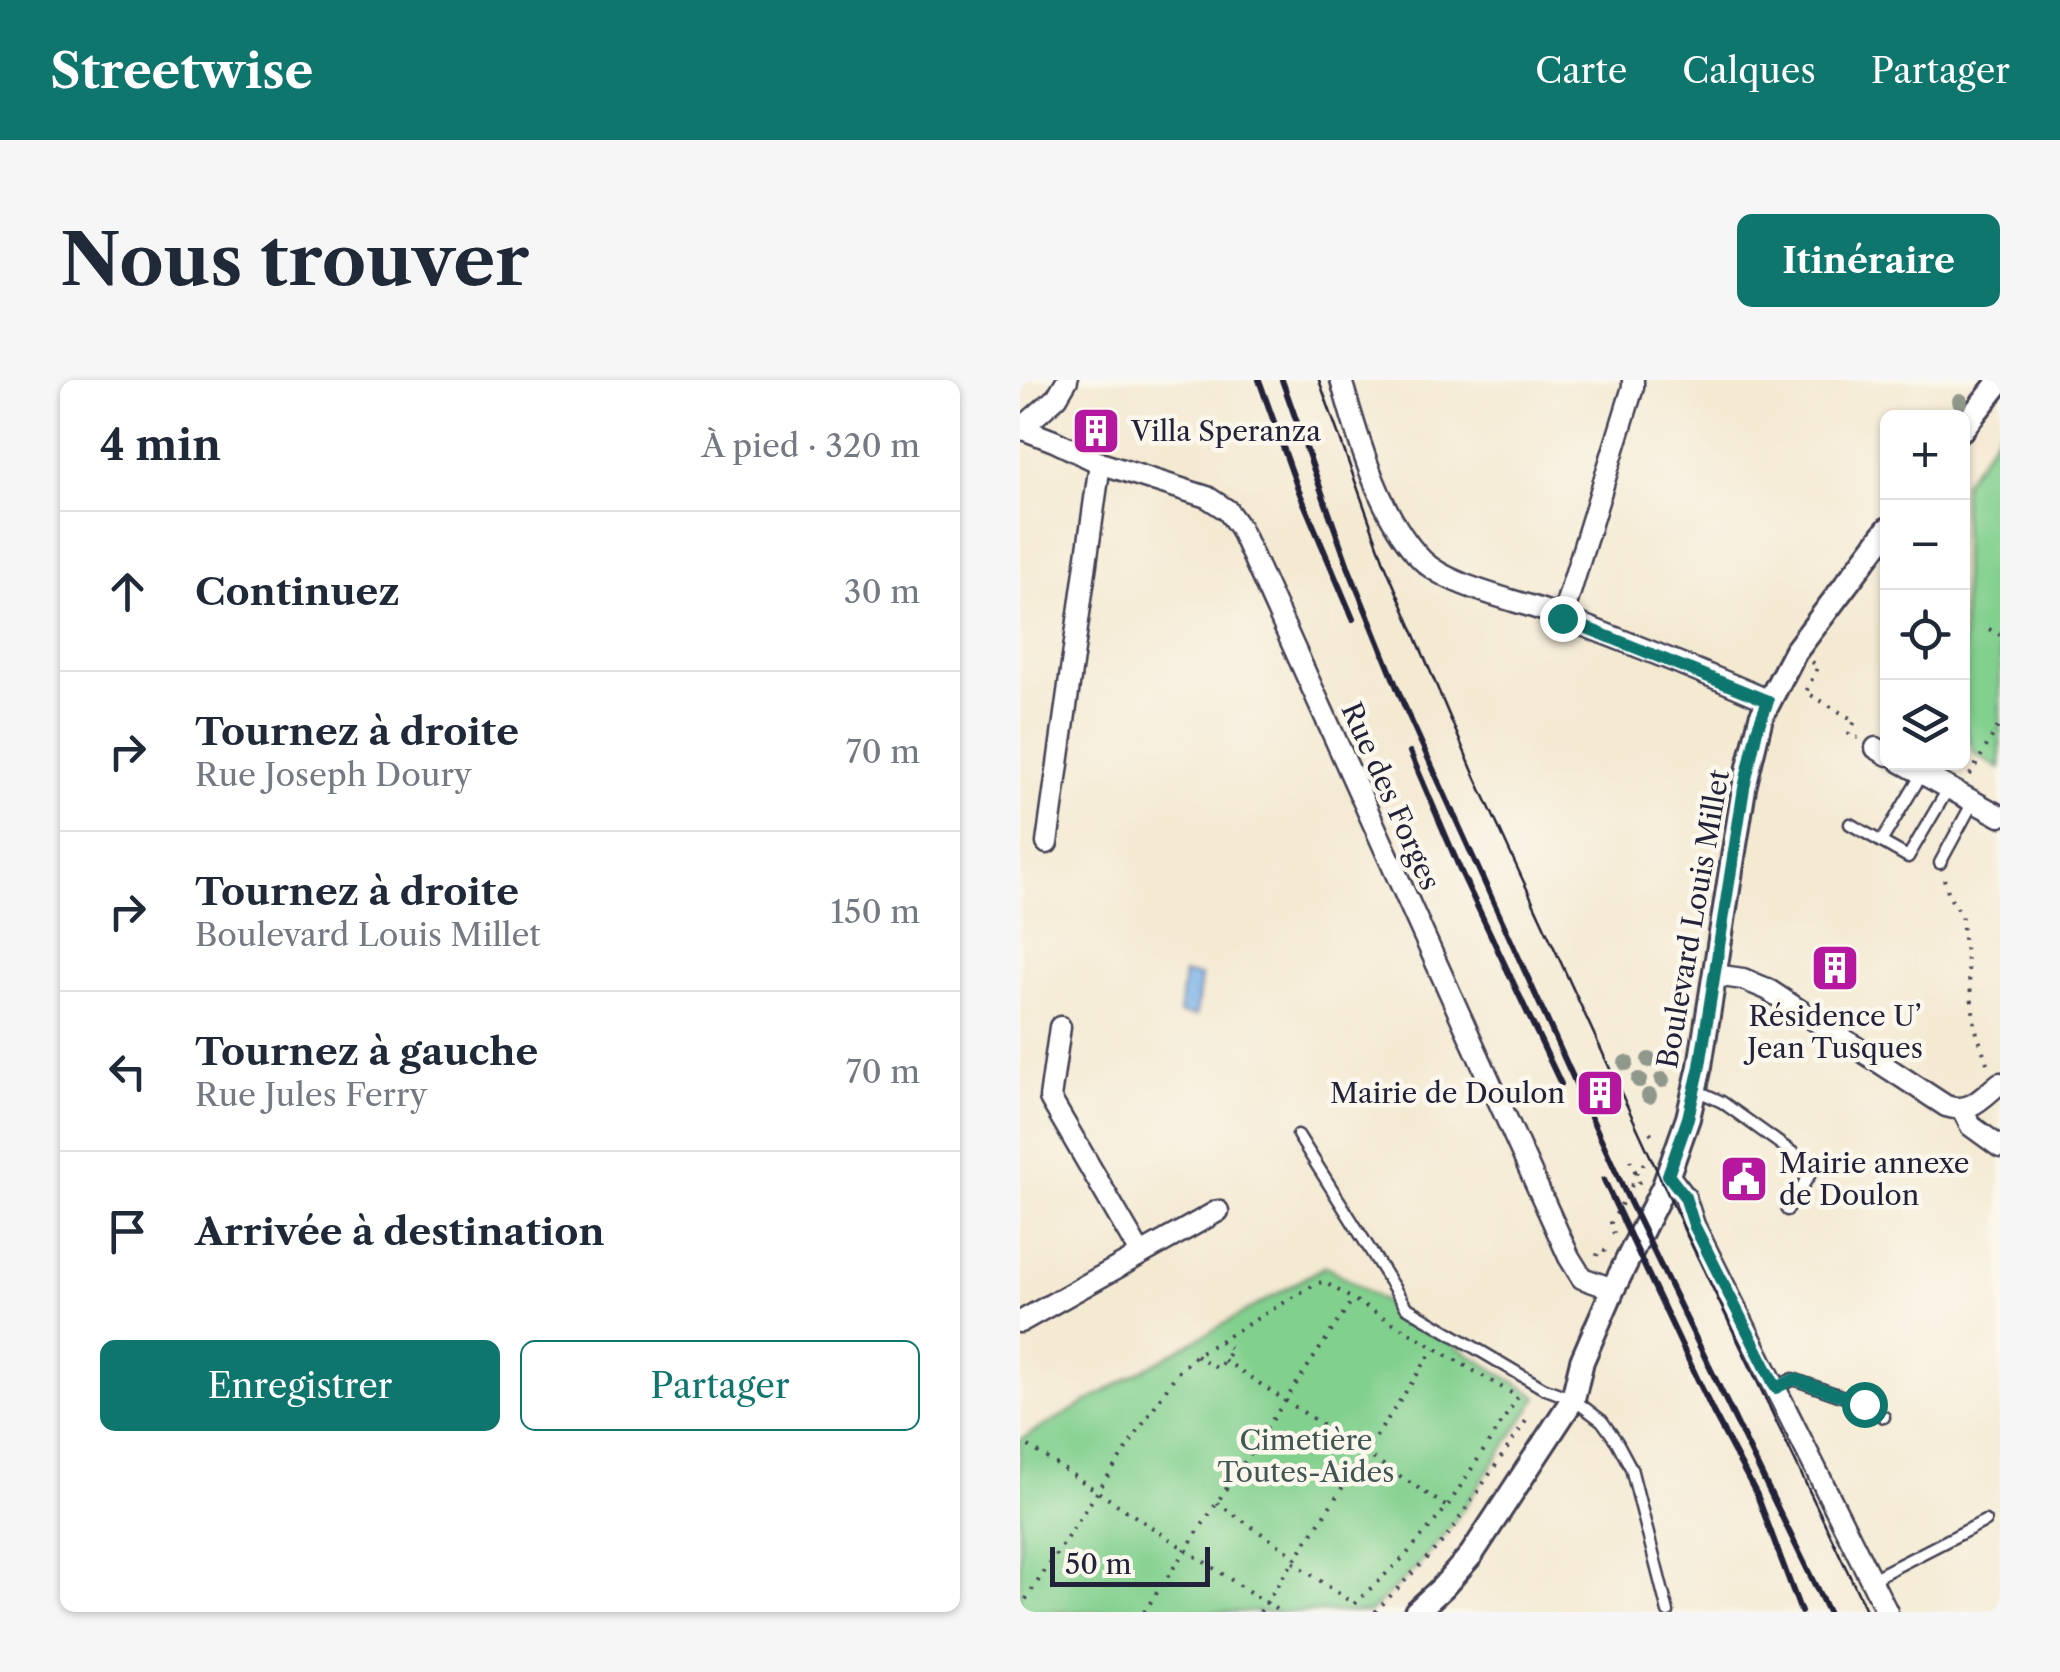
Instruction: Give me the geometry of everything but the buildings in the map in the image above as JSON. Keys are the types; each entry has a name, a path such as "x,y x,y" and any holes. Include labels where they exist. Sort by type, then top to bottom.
{"street":[{"path":"1021,428 1056,397 1067,380"},
{"path":"1341,380 1377,489 1401,532 1432,569 1451,580 1562,618 1768,701"},
{"path":"1562,618 1634,380"},
{"path":"1970,419 2000,380"},
{"name":"Rue des Forges","path":"1021,428 1100,463 1207,497 1227,510 1240,528 1569,1257 1582,1278 1613,1289"},
{"path":"1047,843 1100,463"},
{"name":"Boulevard Louis Millet","path":"1416,1612 1471,1555 1573,1398 1582,1361 1668,1175 1688,1118 1757,730 1795,652 1880,540"},
{"path":"1915,770 2000,816"},
{"path":"1715,975 1731,976 1767,989 1946,1106 1973,1106 1992,1079"},
{"path":"1060,1027 1050,1098 1140,1254"},
{"path":"1962,1109 1971,1126 2000,1148"},
{"path":"1668,1175 1685,1197 1694,1225 1887,1612"},
{"path":"1020,1322 1218,1211"}],"lane":[{"path":"1882,842 1922,774"},
{"path":"1850,824 1908,858 1960,795"},
{"path":"1940,863 1960,795"},
{"path":"1695,1090 1722,1102 1814,1168 1786,1210"},
{"path":"1298,1136 1406,1307 1543,1388 1573,1398 1602,1421 1631,1468 1668,1612"},
{"path":"1776,1388 1794,1379 1864,1404 1884,1417"},
{"path":"1871,1580 1985,1520"}],"path":[{"path":"1989,629 2000,636"},
{"path":"1795,652 1818,666 1806,692 1854,721 1849,734 1880,751"},
{"path":"1960,795 2000,722"},
{"path":"1940,863 1950,898 1961,913 1976,1027 1992,1079"},
{"path":"1654,1139 1659,1130"},
{"path":"1636,1173 1656,1148 1650,1132"},
{"path":"1597,1256 1606,1250 1614,1234 1612,1223 1632,1185 1640,1182 1630,1160"},
{"path":"1020,1608 1177,1374 1196,1355 1317,1283 1324,1282 1518,1397 1447,1506 1406,1556 1354,1604 1216,1502"},
{"path":"1144,1612 1353,1299"},
{"path":"1196,1355 1218,1369 1232,1348 1220,1340"},
{"path":"1260,1612 1435,1348"},
{"path":"1224,1360 1447,1506"},
{"path":"1375,1612 1446,1538 1528,1418"},
{"path":"1020,1446 1024,1443 1280,1612"}],"green space":[{"path":"2000,431 2000,769 1974,753 1970,742 1970,473"},
{"name":"Cimetière Toutes-Aides","path":"1326,1266 1538,1397 1452,1525 1416,1568 1370,1612 1020,1612 1020,1440"}],"water":[{"path":"1184,974 1201,976 1196,1016 1179,1014"}],"tram line":[{"path":"1319,380 1384,562 1474,774 1867,1612"}],"railway":[{"path":"1259,380 1298,489 1353,619"},
{"path":"1282,380 1349,569 1404,705 1626,1194 1828,1612"},
{"path":"1410,752 1462,874 1561,1084"},
{"path":"1604,1180 1713,1412 1757,1495 1801,1612"}],"place":[{"name":"Villa Speranza","path":"1096,431"},
{"name":"Résidence U’ Jean Tusques","path":"1835,968"},
{"name":"Mairie de Doulon","path":"1600,1093"},
{"name":"Mairie annexe de Doulon","path":"1744,1179"}],"route":[{"path":"1562,618 1768,701 1744,788 1700,1066 1688,1118 1668,1175 1685,1197 1694,1225 1776,1388 1794,1379 1864,1404"}]}
